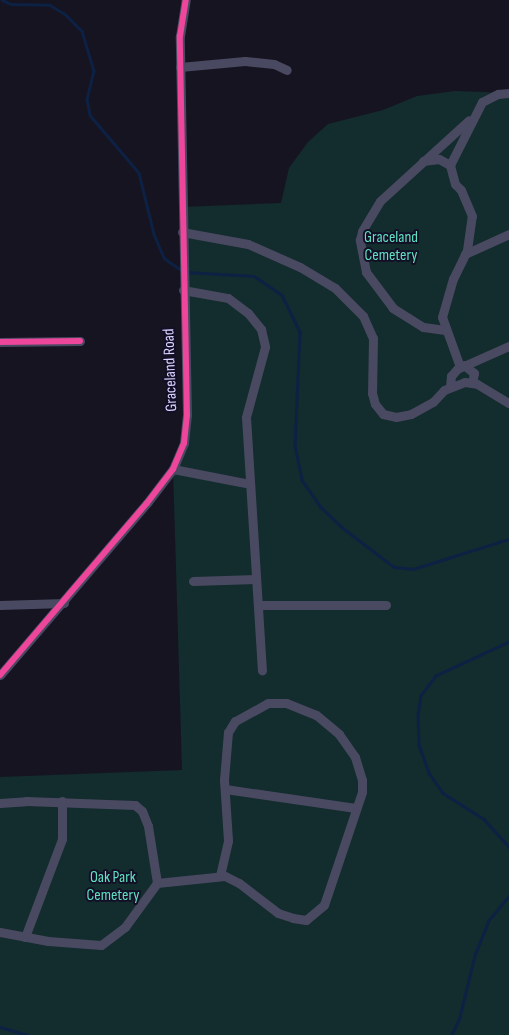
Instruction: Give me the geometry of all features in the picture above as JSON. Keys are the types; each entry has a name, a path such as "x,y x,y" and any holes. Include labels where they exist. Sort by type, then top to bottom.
{"street":[{"name":"Graceland Road","path":"0,675 64,602 173,469 186,429 180,36 186,0"},
{"path":"180,67 245,61 274,64 287,70"},
{"path":"472,383 474,373 462,366 445,330 442,317 444,304 465,254 472,216 462,190 455,184 450,165 473,116 482,102 491,96 509,94"},
{"path":"445,330 423,327 393,308 366,272 360,252 362,230 380,200 473,116"},
{"path":"423,161 431,158 450,165"},
{"path":"182,232 248,244 300,267 335,288 363,316 373,338 372,393 375,404 383,414 396,417 412,414 433,402 450,386 472,383 509,404"},
{"path":"465,254 509,234"},
{"path":"183,290 228,298 248,313 261,329 265,347 246,417 262,670"},
{"path":"0,342 80,341"},
{"path":"450,386 451,376 462,366 509,346"},
{"path":"173,469 250,484"},
{"path":"193,581 256,579"},
{"path":"0,605 64,602"},
{"path":"258,605 386,605"},
{"path":"0,932 82,945 101,944 125,927 157,883 220,876 239,883 278,913 306,920 324,905 362,792 355,757 339,734 316,715 286,703 268,703 235,720 228,732 225,750 228,841 220,876"},
{"path":"225,789 356,808"},
{"path":"25,937 62,839 62,802"},
{"path":"0,803 128,804 142,811 157,883"}],"green space":[{"path":"455,91 509,93 509,1035 0,1035 0,777 182,770 173,469 184,443 181,207 281,203 289,168 308,142 328,124 383,110 417,96"}],"waterway":[{"path":"2,0 11,4 50,5 65,14 82,31 94,71 87,99 90,115 139,173 154,234 164,258 181,270"},
{"path":"186,272 254,276 282,295 300,332 295,446 302,480 321,507 343,528 394,567 413,569 509,539"},
{"path":"509,642 436,676 421,696 418,714 419,745 429,773 443,793 484,819 509,847"},
{"path":"451,1035 459,1019 475,954 488,921 509,896"},
{"path":"0,1027 28,1035"}],"cycle path":[{"path":"0,675 147,503 173,469 184,443 187,415 180,36 186,0"},
{"path":"0,342 80,341"}],"park label":[{"name":"Graceland Cemetery","path":"391,247"},
{"name":"Oak Park Cemetery","path":"113,887"}]}
